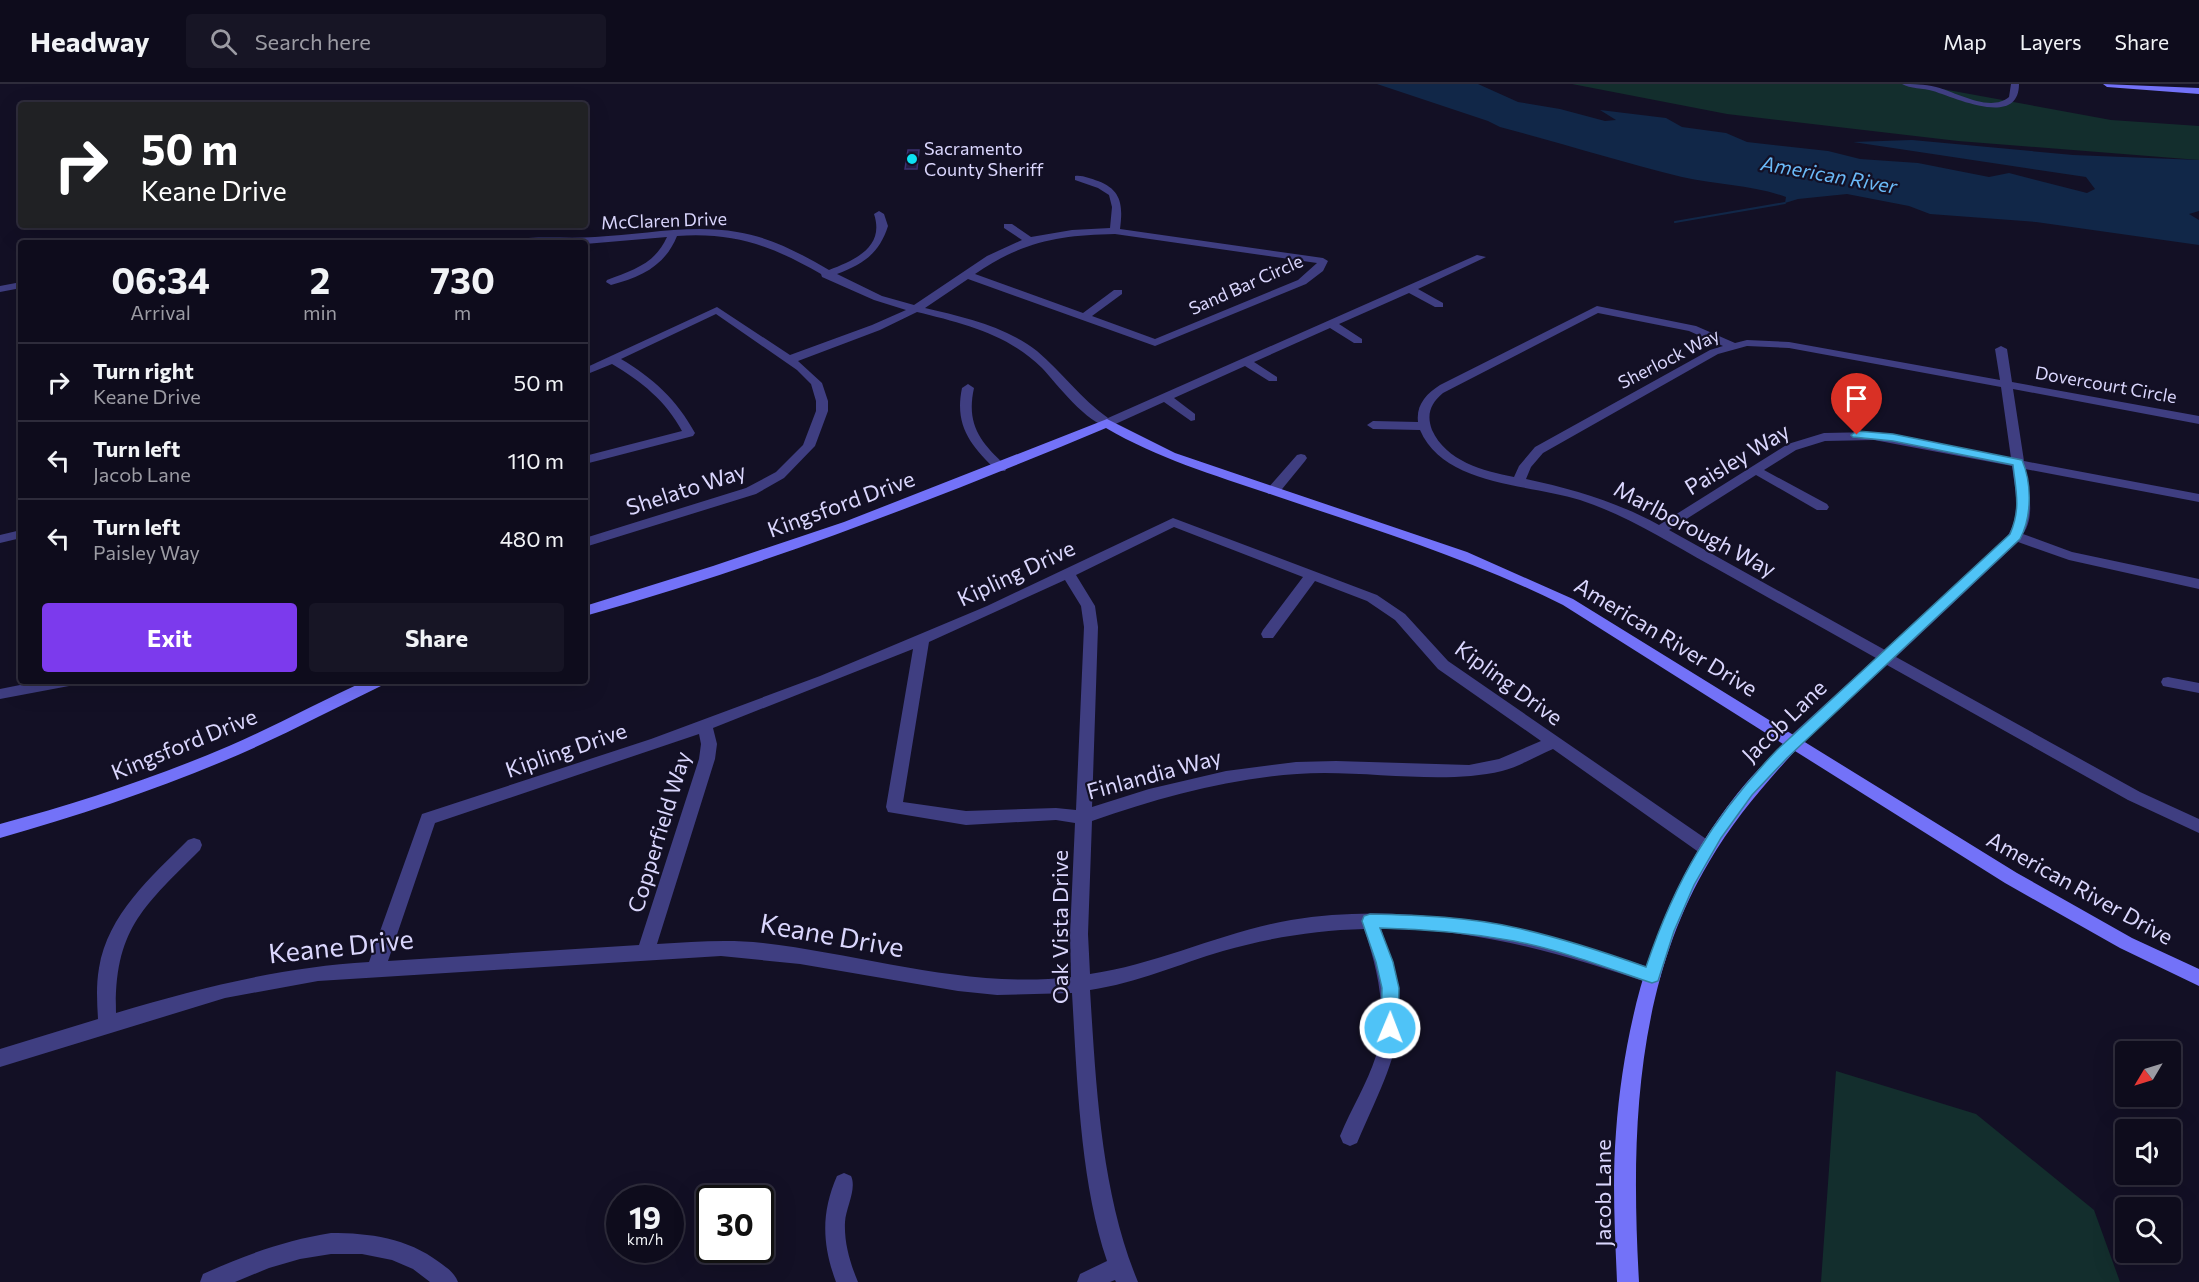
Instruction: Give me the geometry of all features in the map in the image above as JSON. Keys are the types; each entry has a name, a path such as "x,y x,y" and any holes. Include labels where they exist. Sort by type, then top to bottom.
{"street":[{"path":"1906,84 1932,88 1974,102 1996,104 2010,101 2014,97 2015,84"},
{"path":"2110,84 2199,91"},
{"path":"1078,178 1107,188 1115,196 1118,203 1115,231"},
{"path":"826,274 858,261 876,247 883,226 879,214"},
{"path":"1008,225 1030,241"},
{"name":"Sand Bar Circle","path":"1087,231 1115,231 1323,261 1319,269 1302,282 1155,343 968,274 1002,252 1030,241 1087,231"},
{"name":"McClaren Drive","path":"588,241 714,232 751,237 776,246 865,293 915,309"},
{"path":"611,282 657,262 666,252 673,234"},
{"path":"1107,423 1482,257"},
{"path":"789,360 887,324 915,309 968,274"},
{"path":"0,289 18,286"},
{"path":"1410,289 1439,305"},
{"path":"1084,317 1118,292"},
{"name":"Shelato Way","path":"588,542 735,498 767,484 792,466 811,441 820,416 822,401 820,392 810,375 717,309 612,359"},
{"name":"American River Drive","path":"915,309 976,324 1018,344 1034,354 1085,407 1132,438 1171,456 1462,555 1536,586 1600,620 2067,911 2199,978"},
{"path":"1373,425 1424,426 1424,408 1435,393 1597,309 1692,328 1733,346"},
{"path":"1331,324 1358,341"},
{"name":"Sherlock Way","path":"1520,482 1525,466 1539,450 1714,352 1733,346 1763,343 1789,345 2007,385"},
{"path":"2001,349 2024,507 2024,518 2016,536 2069,556 2199,584"},
{"path":"588,371 612,359 640,375 663,394 690,433 588,459"},
{"path":"1246,362 1273,380"},
{"name":"Dovercourt Circle","path":"2007,385 2199,420"},
{"path":"968,388 964,410 968,429 983,452 1001,468"},
{"path":"1165,397 1191,417"},
{"name":"Kingsford Drive","path":"588,610 829,533 1001,468 1107,423"},
{"name":"Marlborough Way","path":"1424,426 1434,444 1455,461 1485,474 1588,499 1635,517 2134,795 2199,826"},
{"name":"Paisley Way","path":"1660,530 1798,445 1824,437 1848,435 1893,438 2018,463"},
{"path":"1273,491 1301,458"},
{"path":"2018,463 2199,498"},
{"path":"1755,470 1822,507"},
{"name":"Kipling Drive","path":"376,968 428,819 705,726 922,640 1173,522 1356,590 1387,606 1412,628 1443,665 1706,848"},
{"path":"0,539 18,535"},
{"name":"Jacob Lane","path":"1628,1282 1626,1129 1637,1039 1652,976 1666,931 1687,883 1706,848 1747,791 1794,742 2016,536"},
{"name":"Oak Vista Drive","path":"1068,573 1088,606 1091,627 1079,934 1080,984 1099,1195 1109,1238 1123,1274"},
{"path":"1268,634 1313,574"},
{"name":"Finlandia Way","path":"922,640 894,807 966,818 1029,818 1056,814 1083,817 1149,795 1226,777 1296,768 1336,767 1469,771 1511,762 1554,742"},
{"path":"2168,682 2199,688"},
{"path":"0,694 53,684"},
{"name":"Kingsford Drive","path":"0,831 67,812 172,776 292,724 372,684"},
{"name":"Copperfield Way","path":"646,952 707,759 709,744 705,726"},
{"path":"107,1025 108,969 118,936 146,894 194,845"},
{"path":"1350,1136 1386,1054 1391,1014 1390,988 1385,962 1370,921"},
{"name":"Keane Drive","path":"0,1058 177,1003 237,988 318,973 646,952 737,948 769,951 967,986 1040,987 1080,984 1152,968 1234,940 1268,932 1319,924 1370,921 1425,922 1515,934 1589,954 1652,976"},
{"path":"844,1182 833,1233 837,1259 847,1282"},
{"path":"211,1282 271,1255 300,1247 356,1243 382,1246 405,1254 427,1265 447,1282"},
{"path":"1088,1282 1123,1274"}],"green space":[{"path":"1572,84 1915,84 2111,120 2199,126 2199,160 1958,141 1727,114"},
{"path":"1836,1071 1976,1114 2094,1210 2120,1282 1821,1282"}],"water":[{"name":"American River","path":"1377,84 1478,84 1518,102 1560,109 1605,121 1616,120 1600,110 1666,118 1682,127 1726,133 1747,142 1828,151 1860,159 1918,163 1989,177 2009,173 2087,193 2095,189 2086,177 1853,142 1912,140 2073,155 2199,160 2199,211 2189,214 2199,220 2199,245 2036,222 1930,214 1909,206 1847,194 1798,199 1785,203 1786,197 1773,193 1682,177 1500,127"}],"building":[{"name":"Sacramento County Sheriff","path":"908,150 919,150 917,169 905,169"}],"waterway":[{"path":"1675,222 1785,203"}],"place":[{"name":"Sacramento County Sheriff","path":"912,159"}],"route":[{"path":"1390,1028 1390,988 1385,962 1370,921 1425,922 1515,934 1589,954 1652,976 1666,931 1687,883 1706,848 1747,791 1782,754 2009,545 2016,536 2024,518 2018,463 1893,438 1857,435"}]}
